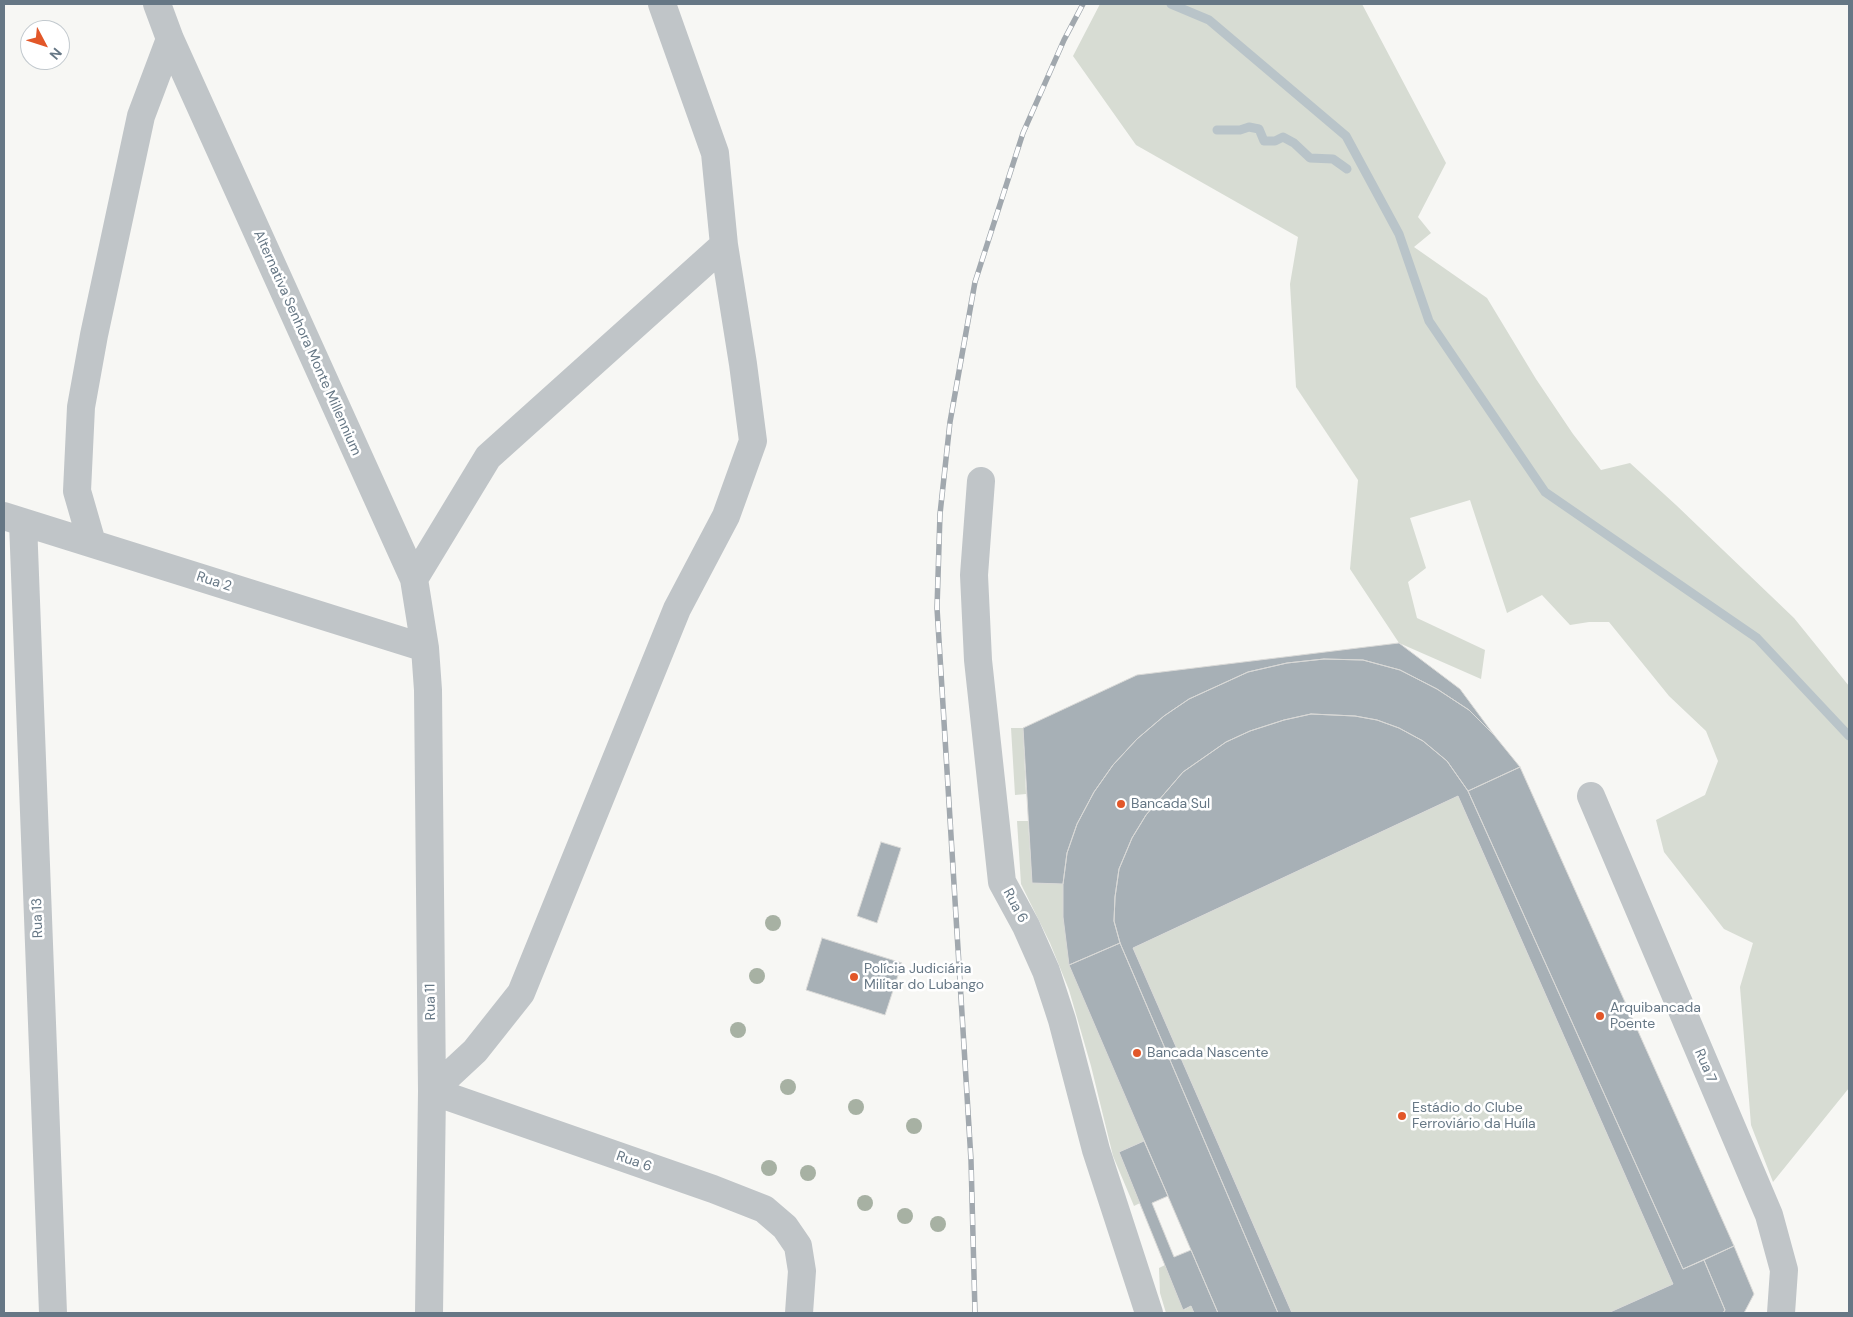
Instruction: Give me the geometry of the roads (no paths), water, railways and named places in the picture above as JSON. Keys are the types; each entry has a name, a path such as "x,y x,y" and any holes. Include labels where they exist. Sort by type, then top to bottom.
{"street":[{"name":"Alternativa Senhora Monte Millennium","path":"158,4 170,39 414,579 425,648 428,690"},
{"path":"432,1091 475,1051 520,993 677,609 726,516 752,441 743,364 724,245 715,153 662,4"},
{"path":"92,543 77,491 81,407 94,335 141,116 170,39"},
{"path":"414,579 488,457 724,245"},
{"name":"Rua 6","path":"981,481 974,576 978,660 1002,882 1026,926 1049,979 1062,1020 1096,1150 1149,1313"},
{"name":"Rua 2","path":"13,519 425,648"},
{"name":"Rua 13","path":"13,519 53,1313"},
{"name":"Rua 11","path":"428,690 432,1091 429,1313"},
{"name":"Rua 7","path":"1591,796 1769,1215 1784,1270 1781,1313"},
{"name":"Rua 6","path":"432,1091 713,1189 764,1210 785,1227 798,1246 802,1271 799,1313"}],"waterway":[{"path":"1171,4 1209,20 1346,136 1399,234 1429,321 1545,492 1757,638 1849,736"},
{"path":"1217,130 1240,130 1249,127 1259,129 1264,141 1275,141 1283,137 1294,143 1310,158 1333,159 1347,169"}],"railway":[{"path":"975,1313 971,1160 937,608 940,514 950,422 975,282 1023,133 1064,40 1083,4"}],"place":[{"name":"Bancada Sul","path":"1121,804"},
{"name":"Polícia Judiciária Militar do Lubango","path":"854,977"},
{"name":"Arquibancada Poente","path":"1600,1016"},
{"name":"Bancada Nascente","path":"1137,1053"},
{"name":"Estádio do Clube Ferroviário da Huíla","path":"1402,1116"}]}
